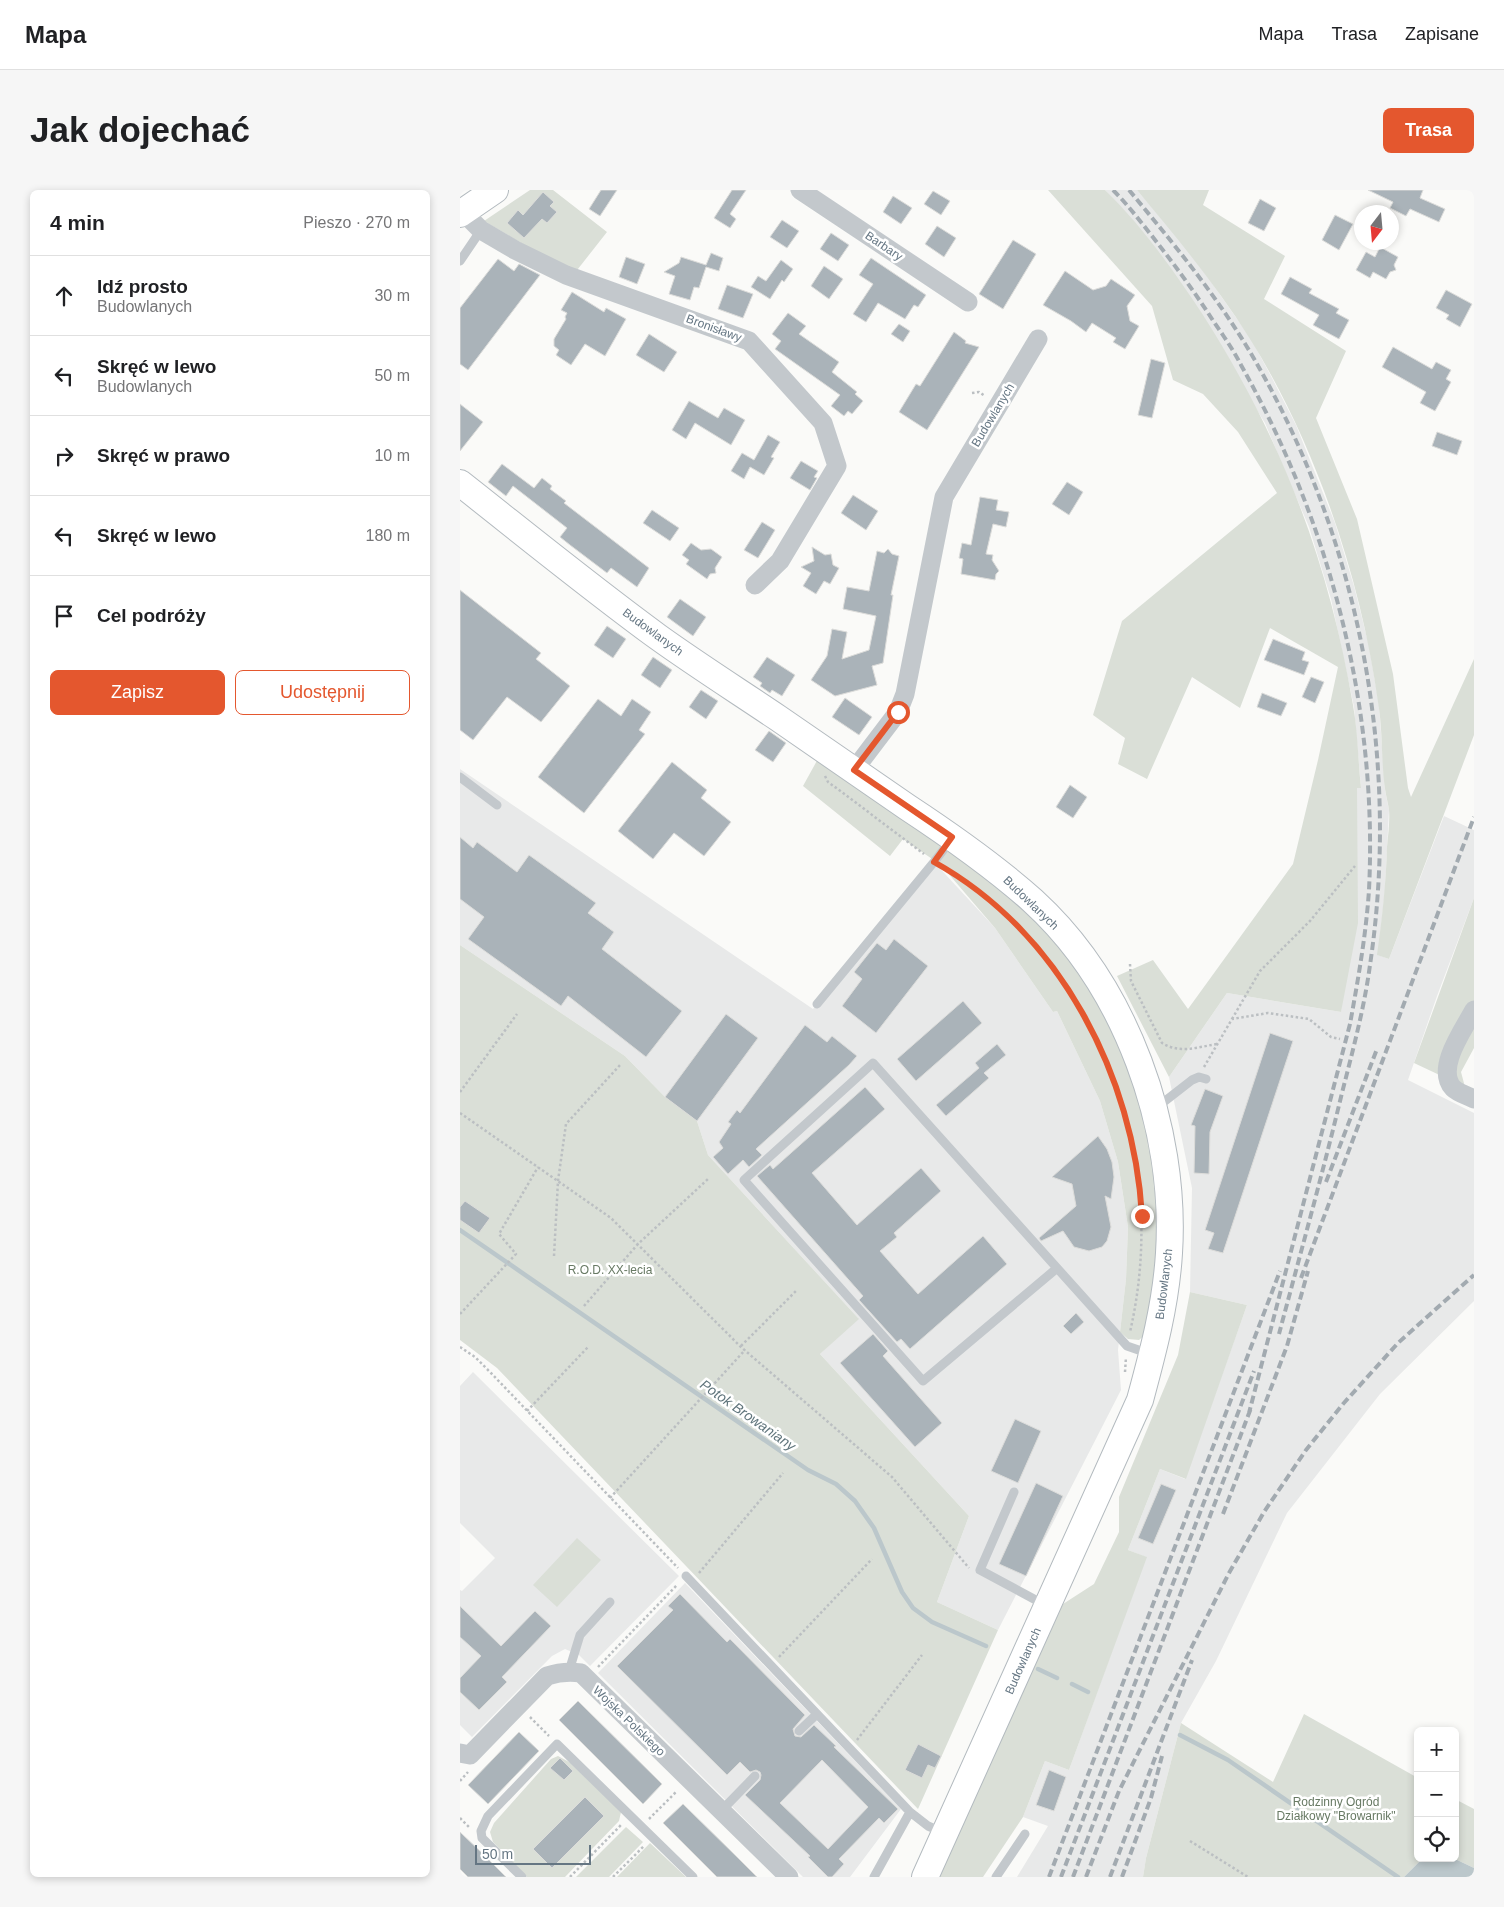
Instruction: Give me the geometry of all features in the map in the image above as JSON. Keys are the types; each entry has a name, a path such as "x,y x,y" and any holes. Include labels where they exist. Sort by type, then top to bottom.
{"street":[{"name":"Barbary","path":"800,190 968,302"},
{"name":"Bronisławy","path":"476,206 515,250 566,275 749,340 823,423 837,466 780,561 755,586"},
{"name":"Budowlanych","path":"854,770 898,712 905,694 944,497 1038,339"},
{"name":"Budowlanych","path":"460,483 660,638 993,867 1035,903 1073,945 1097,980 1116,1013 1136,1055 1154,1109 1168,1187 1169,1250 1166,1288 1152,1355 1140,1400 925,1877"},
{"path":"1474,1010 1448,1060 1448,1078 1454,1089 1474,1099"},
{"path":"466,1760 547,1676 558,1672 575,1672"},
{"name":"Wojska Polskiego","path":"575,1672 788,1877"}],"lane":[{"path":"460,261 476,206"},
{"path":"460,777 497,805"},
{"path":"817,1004 934,862 952,837"},
{"path":"1056,1269 923,1382 744,1180 873,1063 1056,1269 1128,1346 1152,1355"},
{"path":"1154,1109 1202,1078"},
{"path":"1014,1492 980,1570 1048,1606"},
{"path":"688,1579 910,1812 928,1826 944,1834"},
{"path":"575,1672 580,1635 610,1602"},
{"path":"800,1731 817,1714"},
{"path":"522,1877 482,1838 481,1831 488,1816 557,1744 694,1877"},
{"path":"721,1811 755,1776"},
{"path":"874,1877 910,1812"},
{"path":"996,1877 1026,1834"}],"path":[{"path":"820,770 828,782 934,862 985,896 1040,950 1062,980 1084,1018 1122,1102 1138,1173 1142,1238 1140,1276 1124,1376"},
{"path":"1202,1078 1218,1044 1260,971 1310,922 1355,866"},
{"path":"1130,964 1131,981 1162,1043 1171,1048 1182,1050 1218,1044"},
{"path":"1232,1019 1268,1013 1309,1019 1331,1037 1340,1040"},
{"path":"460,1092 517,1014"},
{"path":"554,1256 558,1181 566,1124 621,1064"},
{"path":"460,1113 611,1218 741,1347 892,1477 968,1568 980,1570"},
{"path":"460,1314 516,1254 499,1234 538,1167"},
{"path":"584,1306 638,1244 708,1179"},
{"path":"741,1347 796,1291"},
{"path":"528,1411 589,1346"},
{"path":"460,1347 475,1357 688,1579 783,1473"},
{"path":"610,1498 745,1350"},
{"path":"771,1666 872,1559"},
{"path":"850,1749 922,1655"},
{"path":"525,1712 557,1744"},
{"path":"460,1781 466,1760"},
{"path":"641,1827 683,1785"},
{"path":"570,1877 630,1816"},
{"path":"613,1877 652,1838"},
{"path":"1190,1841 1248,1877"}],"shaded area":[{"path":"1105,190 1137,190 1180,240 1251,339 1296,425 1335,523 1354,586 1369,646 1379,704 1385,790 1389,810 1385,891 1378,955 1389,959 1444,816 1474,830 1474,898 1408,1080 1474,1113 1474,1301 1380,1394 1287,1513 1216,1661 1181,1723 1146,1858 1143,1877 1017,1877 1048,1826 1023,1817 1045,1761 1069,1770 1146,1557 1128,1550 1160,1469 1185,1479 1247,1305 1190,1292 1192,1188 1169,1077 1227,993 1341,1012 1357,788 1361,788 1354,707 1331,599 1309,527 1265,423 1151,243"},
{"path":"460,769 813,1009 934,862 995,928 1053,1012 1057,1011 1100,1101 1118,1162 1128,1227 1126,1279 1118,1350 1121,1390 998,1630 937,1602 969,1516 820,1354 858,1318 708,1155 697,1121 665,1097 625,1056 460,945"},
{"path":"473,1372 679,1576 590,1666 579,1655 565,1649 552,1656 472,1737 460,1725 460,1590 462,1591 495,1558 460,1523 460,1386"},
{"path":"685,1583 901,1809 850,1877 803,1877 598,1673"},
{"path":"1459,1861 1474,1868 1474,1877 1404,1877 1419,1862"}],"green space":[{"path":"530,190 553,190 607,232 574,274 484,221"},
{"path":"1048,190 1105,190 1145,234 1169,266 1203,315 1231,361 1256,407 1278,454 1316,551 1343,652 1355,715 1361,788 1357,788 1358,923 1341,1012 1227,993 1169,1077 1117,976 1153,960 1188,1009 1293,864 1338,667 1270,628 1240,708 1192,677 1147,779 1118,764 1125,738 1093,715 1122,621 1277,493 1238,432 1203,394 1173,380 1152,306"},
{"path":"1137,190 1209,190 1203,205 1285,256 1264,299 1346,351 1316,418 1357,519 1393,674 1408,788 1411,797 1474,659 1474,735 1389,959 1377,955 1385,888 1389,819 1385,792 1380,713 1360,608 1332,514 1315,468 1295,423 1274,380 1250,339 1182,244"},
{"path":"819,757 1014,898 1059,947 1090,990 1119,1043 1143,1110 1156,1174 1159,1230 1147,1333 1139,1340 1128,1339 1120,1332 1126,1279 1128,1227 1118,1162 1100,1101 1057,1011 1053,1012 995,928 941,865 903,839 890,856 803,786"},
{"path":"1474,898 1474,1048 1461,1072 1465,1087 1414,1063"},
{"name":"R.O.D. XX-lecia","path":"460,945 625,1056 665,1097 697,1121 708,1155 859,1319 820,1354 969,1516 937,1602 998,1630 918,1809 497,1368 460,1340"},
{"path":"1190,1292 1247,1305 1186,1479 1160,1469 1128,1550 1147,1557 1069,1770 1045,1761 1023,1817 983,1877 938,1877 1063,1604 1094,1584 1119,1532 1119,1497 1178,1355"},
{"path":"577,1538 601,1560 557,1607 533,1585"},
{"name":"Rodzinny Ogród Działkowy \"Browarnik\"","path":"1304,1714 1414,1776 1414,1862 1419,1862 1404,1877 1143,1877 1146,1858 1181,1723 1273,1782"},
{"path":"558,1756 571,1763 621,1812 619,1821 565,1877 527,1877 493,1842 490,1832 494,1823 551,1759"},
{"path":"1459,1801 1474,1809 1474,1868 1459,1861"},
{"path":"626,1827 643,1842 609,1877 576,1877"},
{"path":"650,1843 686,1877 617,1877"}],"building":[{"path":"601,190 617,190 600,216 589,209"},
{"path":"732,190 746,190 730,214 736,219 730,228 714,218"},
{"path":"1368,190 1423,190 1420,198 1445,209 1439,222 1410,209 1406,216 1399,212 1399,205 1392,205 1393,202"},
{"path":"933,191 950,201 941,215 924,204"},
{"path":"543,192 554,202 550,206 557,212 547,223 542,219 524,238 507,223 518,210 523,215"},
{"path":"893,196 912,208 901,224 883,212"},
{"path":"1260,199 1276,208 1264,231 1248,223"},
{"path":"1335,215 1353,224 1339,250 1322,240"},
{"path":"782,220 799,231 787,248 770,237"},
{"path":"937,226 956,238 944,257 925,244"},
{"path":"831,233 849,245 838,261 820,249"},
{"path":"1013,240 1036,254 1003,309 979,294"},
{"path":"1378,250 1385,250 1398,257 1394,265 1396,270 1390,272 1386,279 1373,272 1370,278 1356,270 1366,252 1375,257"},
{"path":"711,253 723,258 719,271 706,267 699,288 694,287 690,300 669,294 675,276 664,272 679,263 681,257 706,265"},
{"path":"626,257 645,264 637,284 619,277"},
{"path":"871,258 926,295 918,307 914,305 905,319 878,303 866,322 853,314 873,284 859,275"},
{"path":"498,259 514,271 519,264 540,275 468,370 460,364 460,308"},
{"path":"781,260 793,269 784,282 782,280 770,299 751,287 758,276 766,281"},
{"path":"824,266 843,279 829,299 811,286"},
{"path":"1065,271 1093,290 1106,286 1111,279 1135,295 1127,306 1130,321 1139,326 1125,349 1113,342 1116,338 1092,323 1086,332 1043,305"},
{"path":"1290,277 1312,289 1309,293 1339,309 1336,313 1349,320 1339,339 1313,325 1319,315 1281,294"},
{"path":"727,285 753,294 743,318 718,309"},
{"path":"1446,290 1472,304 1460,327 1446,319 1449,315 1436,308"},
{"path":"572,292 604,312 606,308 626,319 605,356 585,344 571,365 556,355 559,350 554,346 554,339 566,319 567,313 561,310"},
{"path":"788,313 806,326 799,334 839,362 832,372 857,392 855,394 863,401 852,414 848,411 844,416 831,406 840,395 775,349 781,341 772,334"},
{"path":"899,324 910,331 903,342 891,334"},
{"path":"954,332 966,341 965,343 979,347 927,430 899,412 916,384 920,386"},
{"path":"649,334 677,352 664,372 636,355"},
{"path":"1393,347 1432,369 1436,362 1451,370 1446,379 1451,382 1435,411 1420,403 1426,392 1382,367"},
{"path":"1151,359 1165,363 1152,418 1138,415"},
{"path":"689,401 718,418 724,408 745,420 731,445 695,423 686,439 672,430"},
{"path":"460,404 483,422 460,451"},
{"path":"1437,432 1462,441 1457,455 1432,446"},
{"path":"768,435 780,442 771,457 774,458 764,475 750,467 744,479 731,471 742,453 754,460"},
{"path":"801,461 818,471 814,477 817,478 810,490 790,478"},
{"path":"502,464 534,488 542,478 552,486 550,489 566,501 564,503 649,568 637,587 611,568 607,573 560,537 567,528 513,486 506,496 488,482"},
{"path":"1067,482 1083,492 1069,515 1052,504"},
{"path":"853,495 878,511 866,530 841,513"},
{"path":"980,497 998,500 996,510 1009,512 1006,527 993,524 986,554 993,555 992,560 999,571 996,574 995,580 961,574 963,559 959,558 962,543 971,545"},
{"path":"652,510 679,528 670,541 643,523"},
{"path":"762,522 775,530 758,558 744,550"},
{"path":"691,543 701,550 711,549 722,557 715,568 716,573 710,574 707,579 686,564 689,560 682,555"},
{"path":"812,547 825,555 831,554 833,565 839,568 830,584 824,581 816,594 803,586 811,573 801,567 814,561"},
{"path":"888,549 892,554 899,556 891,595 893,595 883,663 872,666 877,685 835,696 811,680 827,656 832,629 847,632 842,659 869,650 876,616 843,609 847,587 869,591 877,551 884,553"},
{"path":"460,590 541,653 536,659 570,686 541,722 507,697 473,740 460,730"},
{"path":"680,599 706,617 693,636 667,617"},
{"path":"607,626 626,639 613,658 594,645"},
{"path":"1273,639 1305,652 1302,660 1309,662 1304,675 1264,660"},
{"path":"653,657 672,670 660,688 641,675"},
{"path":"767,657 795,675 782,696 772,690 770,693 760,686 762,683 753,677"},
{"path":"1311,677 1324,682 1315,703 1302,697"},
{"path":"701,690 718,701 706,719 689,707"},
{"path":"1262,693 1287,703 1281,716 1257,707"},
{"path":"845,698 872,717 859,735 832,717"},
{"path":"598,699 621,716 632,699 651,712 639,730 645,734 584,813 538,777"},
{"path":"769,731 786,743 773,762 755,750"},
{"path":"672,762 707,790 701,798 731,822 704,856 674,833 653,859 618,831"},
{"path":"1070,785 1087,797 1073,818 1056,807"},
{"path":"460,837 473,848 477,842 517,872 529,855 596,903 588,913 614,932 602,949 682,1011 646,1057 568,996 561,1006 468,939 484,917 460,899"},
{"path":"894,939 928,966 876,1033 842,1006 862,979 854,972 877,943 886,950"},
{"path":"963,1001 982,1023 916,1081 897,1059"},
{"path":"726,1014 758,1038 697,1121 665,1097"},
{"path":"805,1025 827,1042 832,1036 857,1056 756,1149 762,1155 749,1167 743,1160 728,1174 713,1157 723,1148 719,1142 731,1124 728,1122 737,1110 740,1113"},
{"path":"1270,1033 1293,1041 1223,1253 1208,1249 1214,1233 1205,1230"},
{"path":"997,1044 1006,1055 984,1073 989,1078 946,1116 936,1105 979,1068 975,1063"},
{"path":"865,1087 885,1109 812,1173 857,1225 921,1168 941,1191 894,1233 897,1237 880,1251 918,1294 983,1236 1007,1264 910,1349 901,1339 897,1342 859,1300 863,1296 757,1176 770,1165 773,1169"},
{"path":"1205,1089 1223,1096 1210,1132 1209,1174 1194,1173 1195,1126 1191,1125"},
{"path":"1098,1136 1107,1149 1112,1162 1114,1177 1111,1199 1105,1196 1111,1227 1107,1241 1102,1247 1089,1251 1074,1247 1063,1231 1041,1241 1039,1238 1076,1206 1072,1184 1052,1177"},
{"path":"465,1201 490,1218 479,1233 460,1220 460,1207"},
{"path":"1076,1313 1084,1322 1071,1334 1063,1326"},
{"path":"873,1334 888,1351 883,1356 942,1423 915,1447 840,1363"},
{"path":"1015,1419 1041,1431 1018,1483 991,1471"},
{"path":"1036,1483 1063,1496 1026,1576 999,1564"},
{"path":"1161,1484 1176,1490 1153,1544 1138,1538"},
{"path":"680,1594 727,1642 730,1639 805,1715 793,1729 795,1736 801,1737 814,1725 898,1809 884,1823 879,1818 839,1859 844,1864 832,1877 828,1877 808,1857 810,1856 745,1795 760,1780 760,1772 756,1770 750,1772 740,1762 727,1775 617,1666 673,1610 668,1606","holes":["822,1760 868,1807 828,1849 780,1803"]},
{"path":"460,1606 501,1646 535,1611 551,1626 502,1677 507,1682 479,1710 460,1692 460,1678 481,1656 460,1637"},
{"path":"578,1701 662,1784 643,1804 559,1720"},
{"path":"519,1732 539,1751 488,1804 468,1785"},
{"path":"918,1744 941,1756 935,1768 928,1765 922,1778 905,1770"},
{"path":"560,1758 573,1771 564,1780 550,1768"},
{"path":"1049,1770 1066,1777 1054,1811 1036,1805"},
{"path":"585,1797 604,1816 552,1868 533,1849"},
{"path":"683,1804 757,1877 717,1877 663,1823"},
{"path":"460,1832 506,1877 468,1877 460,1869"}],"waterway":[{"name":"Potok Browaniany","path":"460,1230 808,1470 836,1484 855,1501 874,1528 902,1592 913,1608 932,1622 986,1646"},
{"name":"Potok Browaniany","path":"1038,1669 1057,1678"},
{"name":"Potok Browaniany","path":"1072,1684 1088,1692"},
{"path":"1180,1735 1228,1760 1398,1877"}],"railway":[{"path":"1113,190 1181,274 1234,353 1272,425 1300,488 1323,553 1342,618 1356,686 1365,753 1370,822 1369,890 1364,941 1353,1007 1249,1413"},
{"path":"1129,190 1178,250 1225,313 1253,357 1290,427 1320,500 1345,575 1363,651 1375,729 1380,808 1378,887 1370,965 1357,1031 1334,1127 1279,1334"},
{"path":"1301,1278 1474,817"},
{"path":"1326,1182 1377,1049"},
{"path":"1049,1877 1280,1271"},
{"path":"1223,1514 1287,1346 1308,1271"},
{"path":"1086,1877 1119,1791 1229,1573 1264,1512 1306,1450 1343,1404 1398,1343 1474,1275"},
{"path":"1061,1877 1254,1371"},
{"path":"1073,1877 1251,1408"},
{"path":"1110,1877 1192,1660"},
{"path":"1122,1877 1151,1798 1162,1756"}],"route":[{"path":"898,712 854,770 952,837 934,862 985,896 1040,950 1062,980 1104,1055 1122,1102 1138,1173 1142,1216"}]}
